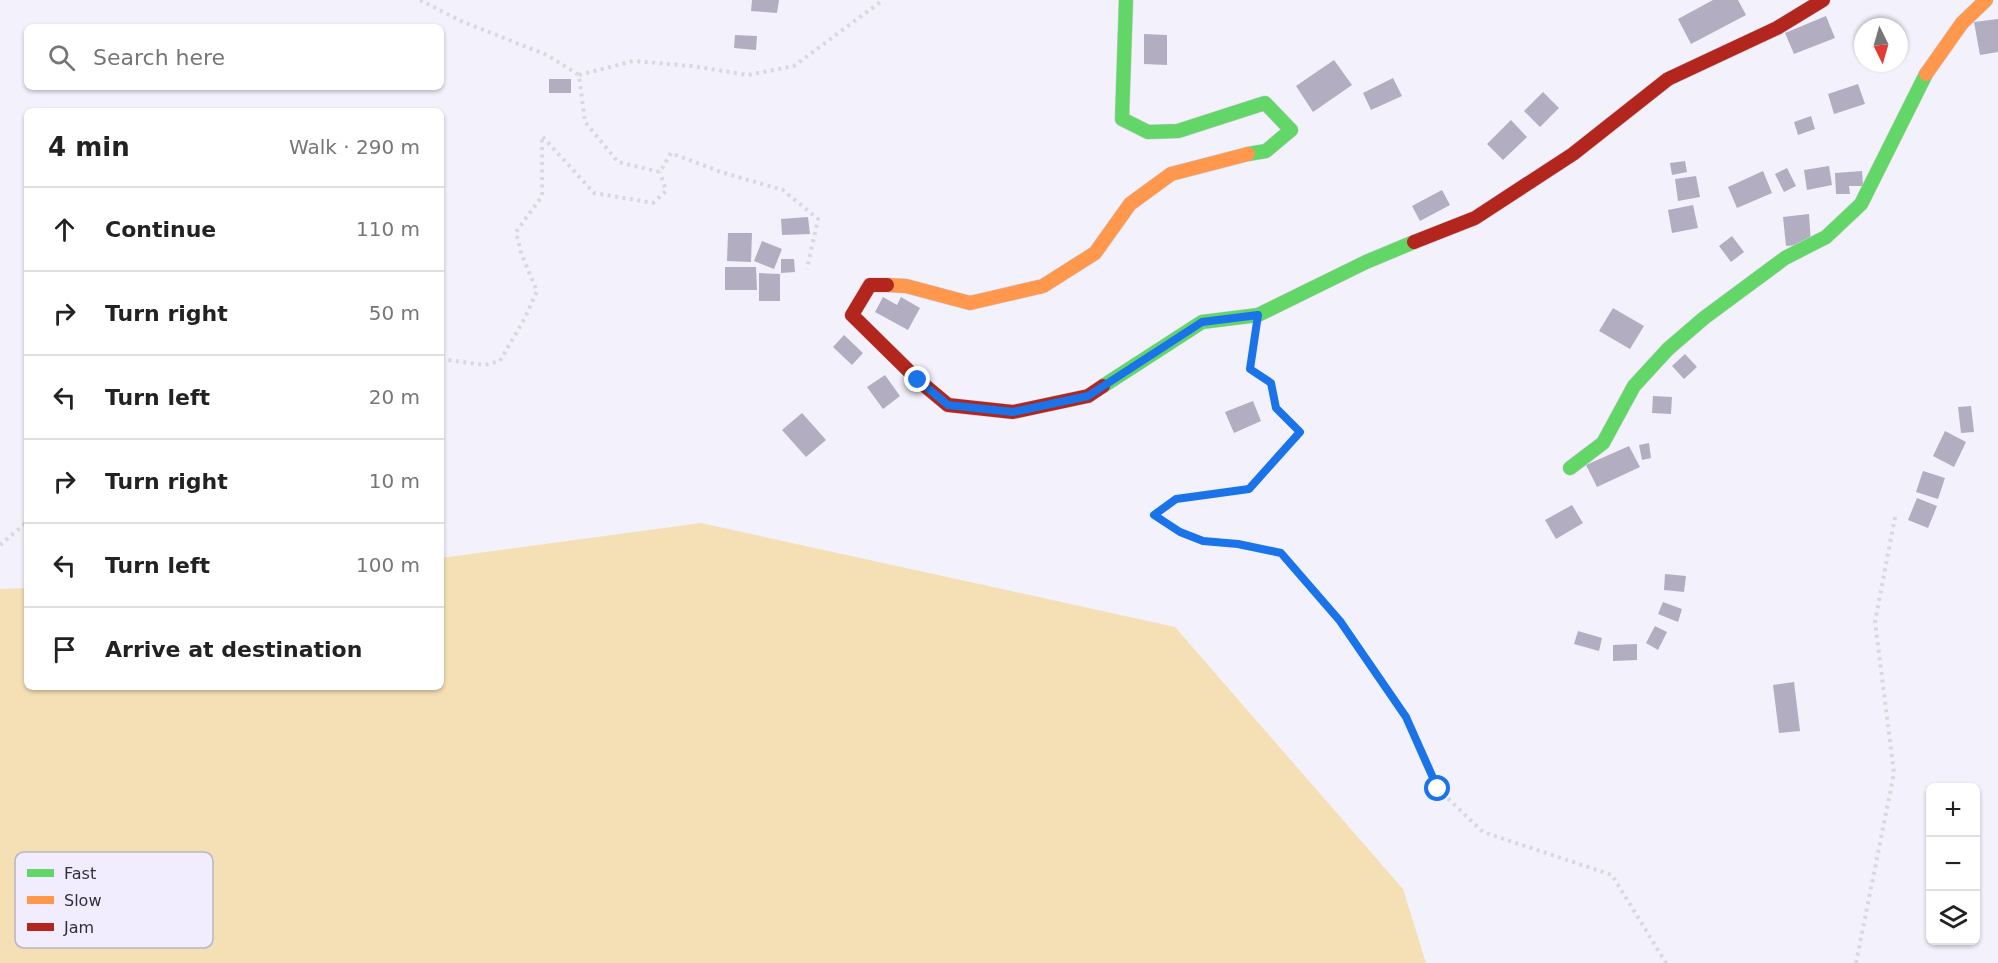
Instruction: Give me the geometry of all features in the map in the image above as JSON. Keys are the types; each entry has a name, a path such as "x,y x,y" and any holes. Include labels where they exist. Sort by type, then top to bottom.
{"street":[{"path":"1126,0 1122,119 1148,132 1178,131 1266,103 1291,130 1266,151 1236,156 1172,174 1130,204 1095,253 1043,286 970,303 906,286 870,285 852,315 918,380 948,405 1013,412 1088,396 1202,322 1258,315 1366,262 1475,218 1573,154 1668,79 1777,28 1823,0"},
{"path":"1570,468 1603,443 1634,386 1668,349 1704,318 1785,258 1826,237 1861,204 1924,76 1962,23 1986,0"}],"path":[{"path":"420,0 436,10 547,55 579,75 633,61 692,66 748,75 794,66 883,0"},
{"path":"579,75 585,122 618,162 660,172"},
{"path":"444,359 485,365 500,361 525,318 537,291 521,253 516,232 542,196 542,136 594,193 653,203 666,191 660,172 670,153 722,172 783,190 818,219 807,269"},
{"path":"1258,315 1250,369 1271,383 1276,408 1300,432 1249,489 1176,499 1154,515 1180,532 1203,541 1238,544 1281,553 1340,621 1406,717 1438,789 1483,832 1612,875 1666,963"},
{"path":"1856,963 1894,772 1875,622 1895,517"},
{"path":"0,545 24,525"}],"shaded area":[{"path":"701,523 1175,627 1403,889 1426,963 0,963 0,589 24,588 24,690 444,690 444,558"}],"building":[{"path":"752,0 779,0 777,13 751,11"},
{"path":"1713,0 1738,0 1746,15 1691,44 1678,19"},
{"path":"1826,16 1835,38 1794,54 1785,33"},
{"path":"1998,19 1998,52 1980,55 1974,22"},
{"path":"1144,34 1167,35 1167,65 1144,64"},
{"path":"735,35 757,36 756,50 734,48"},
{"path":"1334,60 1352,85 1313,112 1296,86"},
{"path":"1393,78 1402,96 1371,110 1363,93"},
{"path":"549,79 571,79 571,93 549,93"},
{"path":"1858,84 1865,104 1834,114 1828,94"},
{"path":"1543,92 1559,108 1540,127 1524,111"},
{"path":"1811,116 1815,129 1798,135 1794,122"},
{"path":"1511,120 1527,137 1503,160 1487,144"},
{"path":"1685,161 1687,172 1672,175 1670,163"},
{"path":"1829,166 1832,185 1807,190 1804,170"},
{"path":"1787,168 1796,186 1784,192 1775,174"},
{"path":"1763,171 1772,193 1737,208 1728,187"},
{"path":"1862,171 1863,186 1849,186 1850,194 1836,194 1835,173"},
{"path":"1696,176 1700,197 1678,201 1675,179"},
{"path":"1442,190 1450,205 1420,221 1412,206"},
{"path":"1693,205 1698,228 1672,233 1668,210"},
{"path":"1809,214 1811,244 1786,246 1783,217"},
{"path":"808,217 810,234 782,235 781,219"},
{"path":"728,233 752,233 751,262 727,261"},
{"path":"1732,236 1744,252 1731,262 1719,246"},
{"path":"762,241 782,249 774,269 754,261"},
{"path":"781,259 794,259 795,272 781,273"},
{"path":"725,267 756,267 757,290 725,290"},
{"path":"759,273 780,274 780,301 759,301"},
{"path":"883,297 897,305 901,297 920,308 908,330 875,312"},
{"path":"1613,308 1644,326 1630,349 1599,331"},
{"path":"844,335 863,353 852,365 833,347"},
{"path":"1685,354 1697,367 1684,379 1672,366"},
{"path":"885,375 900,396 883,409 867,387"},
{"path":"1653,396 1672,397 1671,414 1652,413"},
{"path":"1253,401 1261,421 1234,433 1225,412"},
{"path":"1971,406 1974,432 1961,433 1958,407"},
{"path":"802,413 826,440 806,457 782,430"},
{"path":"1945,431 1966,442 1954,467 1933,456"},
{"path":"1649,443 1651,458 1642,460 1639,445"},
{"path":"1629,446 1640,467 1597,487 1586,465"},
{"path":"1923,471 1945,478 1938,499 1916,492"},
{"path":"1917,498 1937,506 1928,528 1908,520"},
{"path":"1572,505 1583,523 1556,539 1545,520"},
{"path":"1665,574 1686,576 1684,592 1664,590"},
{"path":"1663,602 1682,609 1678,622 1658,614"},
{"path":"1655,626 1667,632 1658,650 1646,643"},
{"path":"1578,631 1602,638 1599,651 1574,644"},
{"path":"1637,644 1637,660 1613,661 1613,645"},
{"path":"1794,682 1800,731 1779,733 1773,685"}],"traffic: fast":[{"path":"1126,0 1122,119 1148,132 1178,131 1265,103 1291,130 1266,151 1248,154"},
{"path":"1570,468 1603,443 1634,386 1668,349 1704,318 1785,258 1826,237 1861,204 1926,74"},
{"path":"1103,386 1202,322 1258,315 1366,262 1414,242"}],"traffic: slow":[{"path":"1926,74 1962,23 1986,0"},
{"path":"887,285 906,286 970,303 1043,286 1095,253 1130,204 1171,174 1248,154"}],"traffic: jam":[{"path":"1414,242 1475,218 1573,154 1668,79 1777,28 1823,0"},
{"path":"887,285 870,285 852,315 918,380 948,405 1013,412 1088,396 1103,386"}],"route":[{"path":"918,380 948,405 1013,412 1088,396 1163,345 1202,322 1258,315 1250,369 1271,383 1276,408 1300,432 1249,489 1176,499 1154,515 1180,532 1203,541 1238,544 1281,553 1340,621 1406,717 1438,789"}]}
